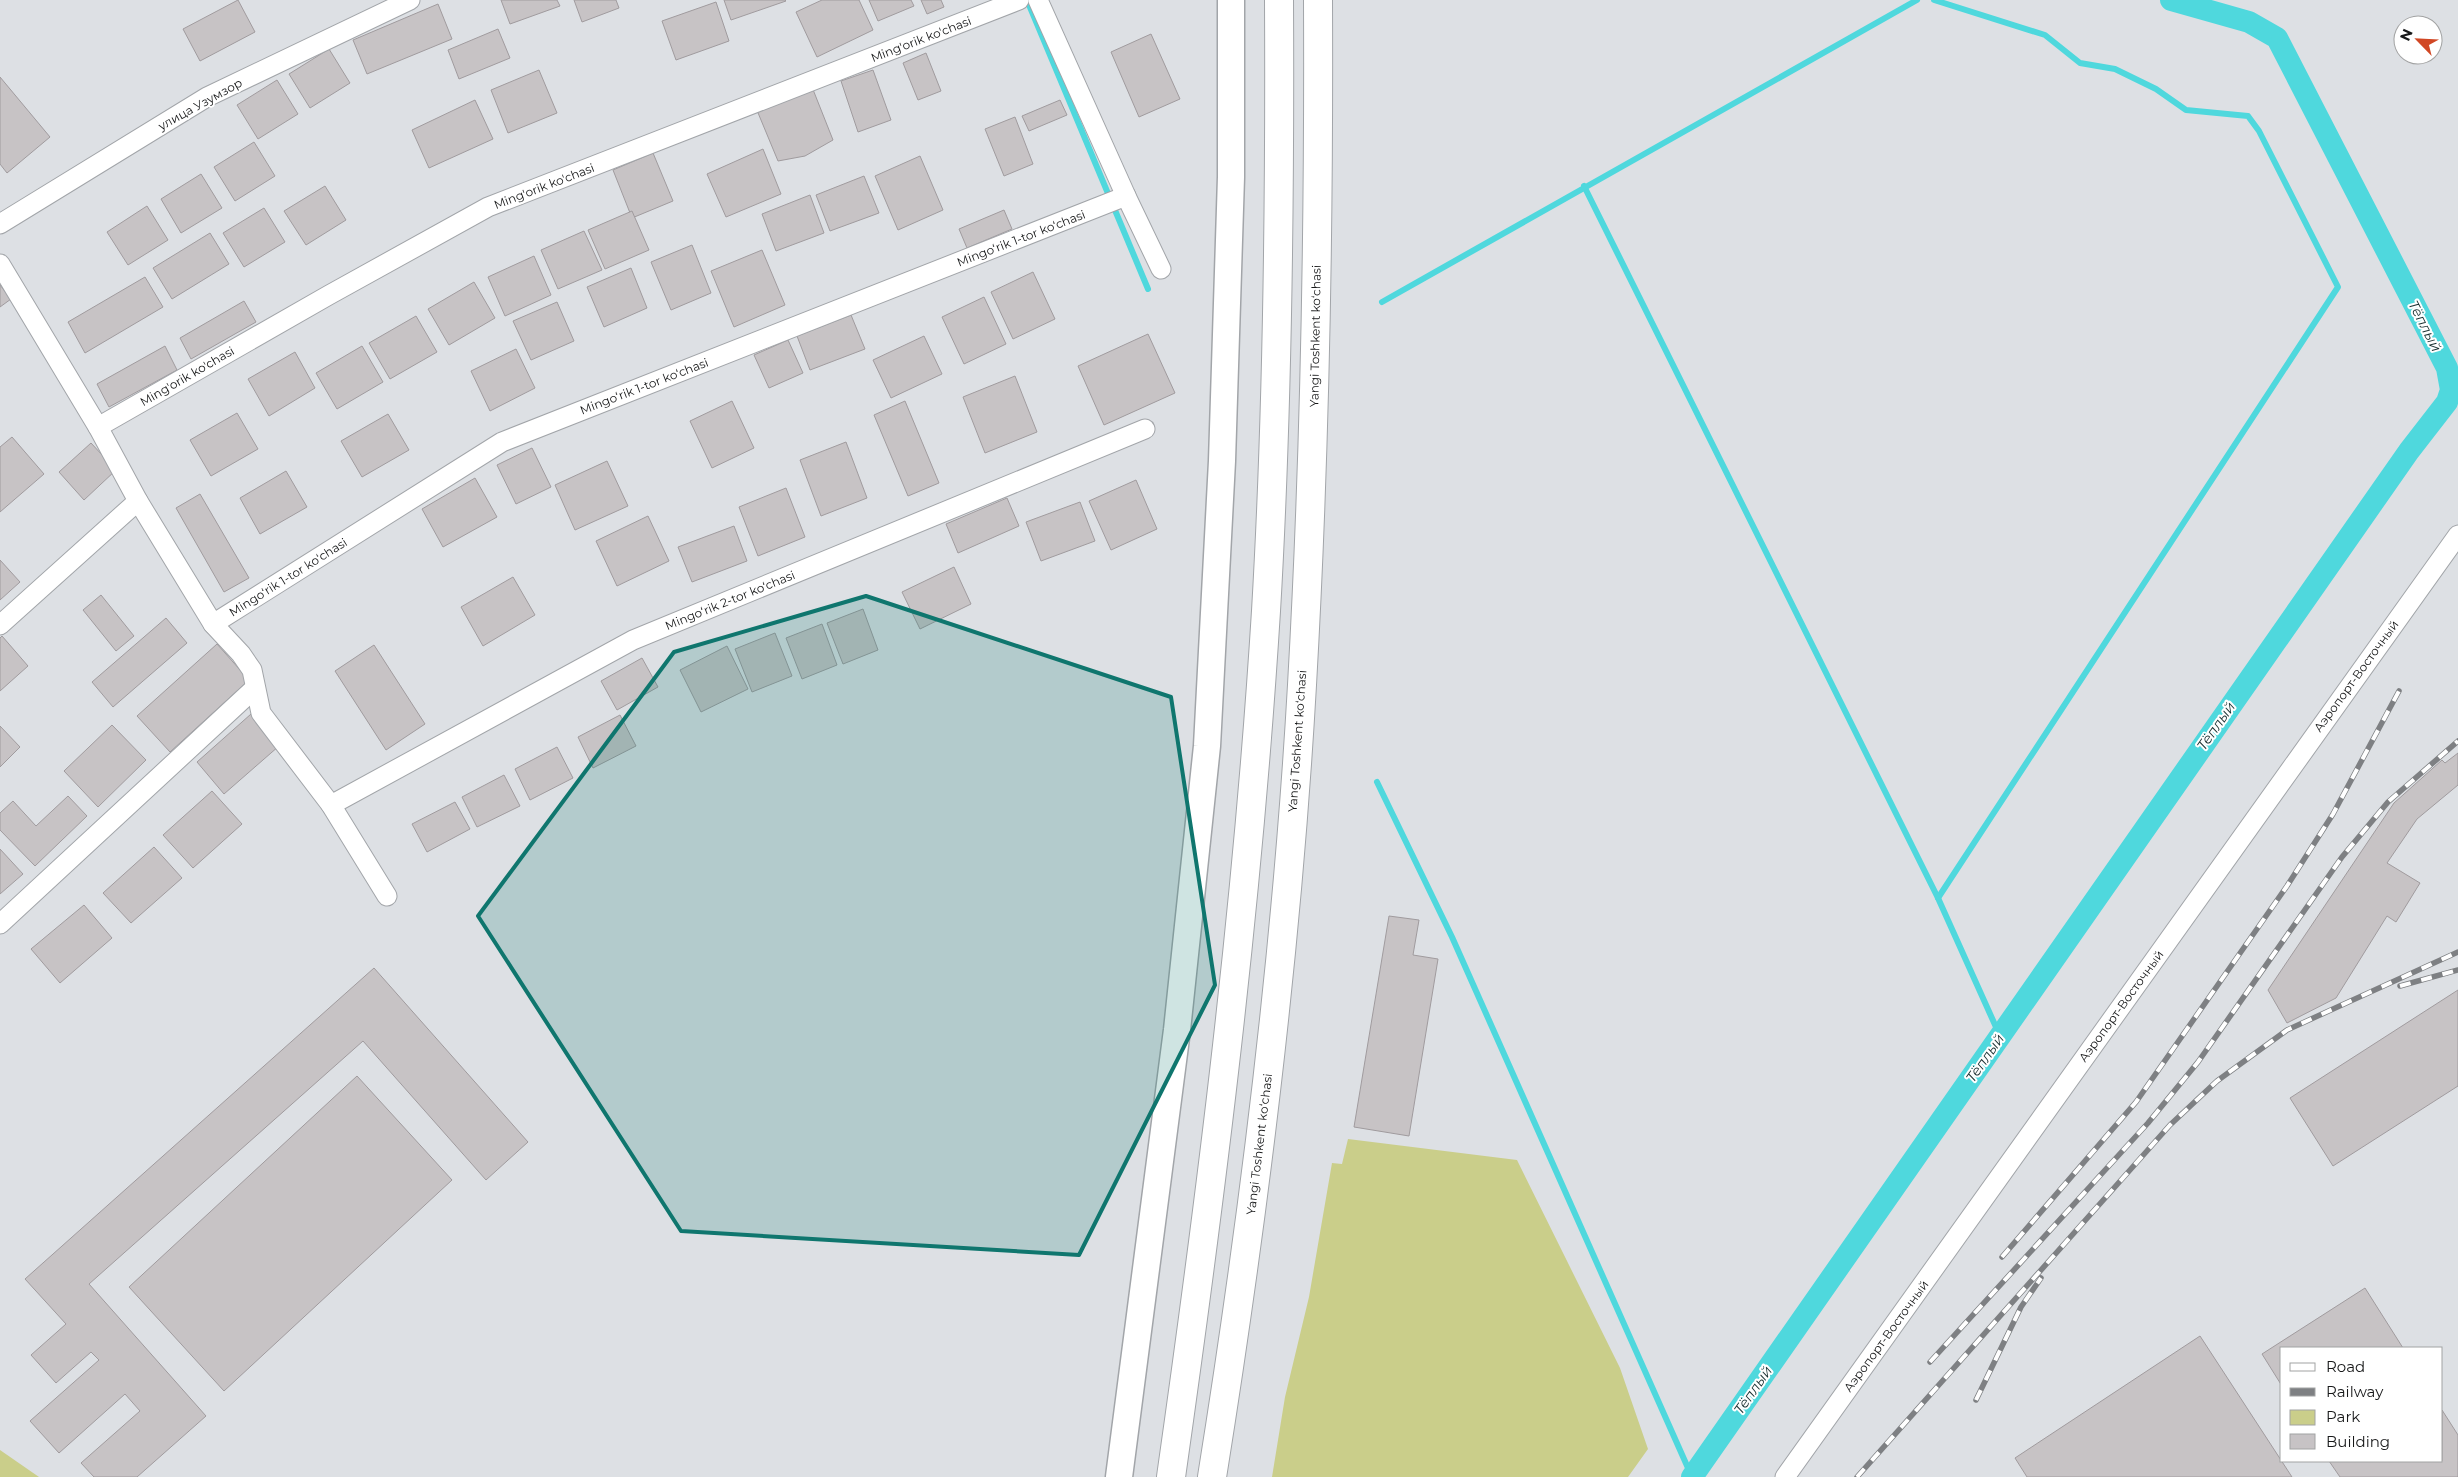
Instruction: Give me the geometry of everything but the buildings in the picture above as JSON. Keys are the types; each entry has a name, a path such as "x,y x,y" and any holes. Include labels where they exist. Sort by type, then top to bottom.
{"highway":[{"path":"1172,1477 1232,1017 1265,614 1278,289 1279,0"},
{"name":"Yangi Toshkent ko‘chasi","path":"1212,1477 1248,1235 1273,1027 1302,688 1317,288 1318,0"}],"main road":[{"path":"1118,1477 1177,1030 1207,746 1222,461 1231,177 1231,0"}],"street":[{"name":"улица Узумзор","path":"0,224 207,98 410,0"},
{"path":"1038,0 1126,196 1161,268"},
{"name":"Ming'orik ko'chasi","path":"98,427 488,207 1018,1"},
{"name":"Mingo‘rik 1-tor ko‘chasi","path":"214,624 502,442 1126,196"},
{"path":"0,264 98,427 138,501 214,624 241,654 252,670 261,714 331,805 387,896"},
{"name":"Mingo‘rik 2-tor ko‘chasi","path":"331,805 633,640 1145,429"},
{"path":"0,625 138,501"},
{"name":"Аэропорт-Восточный","path":"1785,1477 2458,535"},
{"path":"0,924 255,688"}],"highlighted area":[{"path":"866,596 1171,697 1215,985 1079,1255 681,1231 478,916 674,652"}],"green space":[{"path":"1348,1139 1517,1160 1620,1368 1648,1449 1628,1477 1272,1477 1285,1397 1309,1297 1332,1163 1342,1164"},
{"path":"0,1450 39,1477 0,1477"}],"waterway":[{"path":"1027,0 1148,289"},
{"path":"1382,302 1917,0"},
{"path":"1934,0 2045,35 2080,63 2115,69 2156,89 2186,110 2248,116 2259,131 2338,287 1938,898"},
{"name":"Тёплый","path":"1692,1477 2409,451 2447,402 2451,390 2447,368 2277,38 2249,22 2171,0"},
{"path":"1584,186 1938,898 2000,1036"},
{"path":"1377,782 1452,937 1692,1477"}],"railway":[{"path":"2002,1257 2136,1102 2287,886 2333,814 2399,691"},
{"path":"1930,1362 2148,1123 2198,1062 2342,857 2388,802 2458,741"},
{"path":"1857,1477 2170,1125 2217,1081 2287,1030 2458,952"},
{"path":"2400,986 2458,970"},
{"path":"1976,1400 2021,1307 2041,1278"}]}
